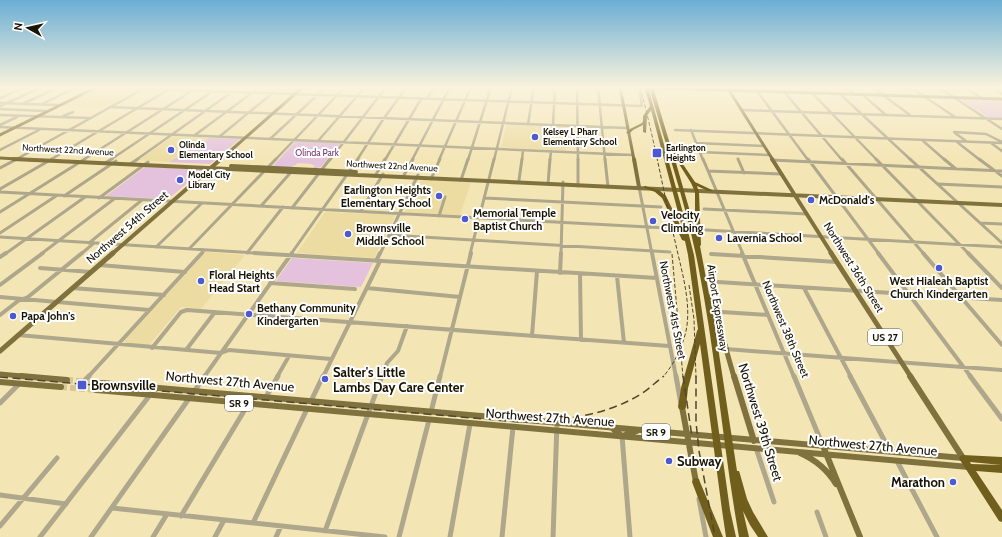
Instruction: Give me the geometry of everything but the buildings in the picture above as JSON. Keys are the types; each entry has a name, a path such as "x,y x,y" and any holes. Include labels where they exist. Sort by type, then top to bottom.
{"highway":[{"path":"645,132 645,116 647,112"},
{"name":"Airport Expressway","path":"653,112 692,255 718,455 731,537"},
{"name":"Airport Expressway","path":"658,112 697,249 705,285 730,456 744,537"},
{"path":"627,130 643,124 645,121"},
{"path":"666,138 674,154 693,183 695,190 698,205 697,249"},
{"path":"693,183 710,190"},
{"path":"645,188 657,191 664,196"},
{"path":"660,188 681,229 692,255"},
{"path":"705,285 726,349"},
{"path":"682,407 683,392 696,350 701,324"},
{"path":"730,456 746,510 754,525 763,537"},
{"name":"Northwest 27th Avenue","path":"963,458 1002,461"},
{"name":"Northwest 36th Street","path":"963,458 1002,518"},
{"name":"Northwest 27th Avenue","path":"969,467 1002,469"},
{"path":"696,482 718,537"}],"main road":[{"path":"36,116 43,112"},
{"path":"0,134 44,112"},
{"name":"Northwest 41st Street","path":"624,112 639,187"},
{"name":"Northwest 36th Street","path":"743,112 772,160 963,458"},
{"name":"Northwest 54th Street","path":"0,351 272,114"},
{"name":"Northwest 22nd Avenue","path":"0,156 1002,205"},
{"name":"Northwest 22nd Avenue","path":"0,156 49,160 82,160"},
{"name":"Northwest 22nd Avenue","path":"489,180 519,180 548,183"},
{"name":"Northwest 39th Street","path":"726,349 755,444"},
{"path":"0,374 67,380"},
{"path":"0,382 61,387"},
{"name":"Northwest 27th Avenue","path":"102,384 611,427 688,438"},
{"path":"118,392 123,387 129,386"},
{"name":"Northwest 27th Avenue","path":"96,390 513,428 622,436 688,438 755,444 823,446 963,458"},
{"name":"Northwest 41st Street","path":"682,407 696,482"},
{"path":"470,424 475,418 480,416"},
{"path":"611,427 622,436 638,430"},
{"name":"Northwest 27th Avenue","path":"755,444 797,452 969,467"},
{"name":"Northwest 38th Street","path":"823,446 860,537"},
{"path":"797,452 822,465 831,475 843,495"},
{"path":"878,459 889,455 891,452"}],"street":[{"path":"62,117 73,112"},
{"path":"0,168 102,112"},
{"path":"0,189 131,112"},
{"path":"0,212 160,112"},
{"path":"107,162 181,112"},
{"path":"132,163 204,112"},
{"path":"194,136 226,112"},
{"path":"227,112 602,127 627,130"},
{"path":"270,139 299,112"},
{"path":"189,249 321,112"},
{"path":"318,141 343,112"},
{"path":"292,208 367,112"},
{"path":"91,537 190,399 389,112"},
{"path":"375,174 413,112"},
{"path":"403,176 437,112"},
{"path":"432,177 460,112"},
{"path":"461,178 483,112"},
{"path":"399,537 507,112"},
{"path":"528,124 530,112"},
{"path":"553,125 554,112"},
{"path":"576,112 578,184"},
{"path":"601,112 608,186"},
{"path":"772,112 1002,419"},
{"path":"801,112 1002,345"},
{"path":"803,112 1002,119"},
{"path":"883,112 887,115"},
{"path":"906,112 911,116"},
{"path":"947,112 956,118"},
{"path":"976,112 1002,129"},
{"path":"218,137 248,113"},
{"path":"831,113 1002,288"},
{"path":"862,114 1002,243"},
{"path":"0,115 90,118"},
{"path":"0,126 19,116"},
{"path":"0,126 12,128 368,144 605,154 632,153"},
{"path":"0,150 40,129"},
{"path":"675,130 1002,143"},
{"name":"Northwest 38th Street","path":"691,130 823,446"},
{"path":"966,141 954,132 986,134 1002,143"},
{"path":"922,140 956,169"},
{"path":"956,141 1002,176"},
{"path":"990,142 1002,150"},
{"path":"696,143 764,146"},
{"path":"519,180 524,150"},
{"path":"548,183 551,151"},
{"path":"700,152 770,155"},
{"path":"738,159 744,173"},
{"path":"772,160 1002,171"},
{"path":"64,196 114,162"},
{"path":"99,198 146,164"},
{"path":"261,206 293,171"},
{"path":"708,171 781,174"},
{"path":"361,212 383,175"},
{"path":"253,523 347,326 351,322 367,289 389,235 418,177"},
{"path":"560,273 563,183"},
{"path":"938,184 1002,187"},
{"name":"Northwest 41st Street","path":"639,187 677,390 682,407"},
{"path":"0,192 668,228"},
{"path":"0,233 57,196"},
{"path":"0,257 85,197"},
{"path":"438,216 445,197"},
{"path":"0,285 114,198"},
{"path":"485,198 661,207"},
{"path":"89,243 142,200"},
{"path":"156,247 202,203"},
{"path":"247,253 283,208"},
{"path":"704,209 807,214"},
{"path":"980,223 1002,224"},
{"path":"706,230 1002,247"},
{"path":"389,235 670,252"},
{"path":"0,237 656,278"},
{"path":"0,315 18,300 28,297 94,243"},
{"path":"83,382 205,250"},
{"path":"711,254 837,262"},
{"path":"98,265 185,272"},
{"path":"40,268 91,272"},
{"path":"532,336 537,271"},
{"path":"580,274 581,340"},
{"path":"618,276 624,342"},
{"path":"718,282 1002,300"},
{"path":"270,283 355,289"},
{"path":"72,288 164,295"},
{"path":"804,288 891,452"},
{"path":"367,289 461,296"},
{"path":"0,297 149,310"},
{"path":"152,348 182,312 215,312 669,346"},
{"path":"186,350 215,312"},
{"path":"722,312 768,315"},
{"path":"325,531 386,363 398,351 408,326"},
{"path":"18,335 152,348 221,353 229,350 331,359"},
{"path":"726,349 1002,370"},
{"path":"266,397 289,356"},
{"path":"0,403 27,376"},
{"path":"40,537 150,395"},
{"path":"181,516 253,396"},
{"path":"553,537 557,423"},
{"path":"450,537 470,424"},
{"path":"502,537 513,428"},
{"path":"622,436 630,537"},
{"name":"Northwest 39th Street","path":"755,444 774,502"},
{"path":"0,526 57,458"},
{"path":"896,460 937,537"},
{"name":"Northwest 41st Street","path":"696,482 706,537"},
{"path":"0,495 66,504"},
{"path":"112,508 325,531 339,535 385,537"},
{"path":"817,512 826,537"},
{"path":"153,537 167,514"},
{"path":"215,537 224,520"},
{"path":"276,537 281,526"}],"shaded area":[{"name":"Kelsey L Pharr Elementary School","path":"507,124 567,127 566,151 501,147"},
{"name":"Olinda Elementary School","path":"172,137 209,138 169,162 139,160"},
{"name":"Earlington Heights Elementary School","path":"421,180 471,182 460,215 405,212"},
{"name":"Brownsville Middle School","path":"325,212 395,216 374,258 297,253"},
{"name":"Floral Heights Head Start","path":"206,252 245,255 201,309 181,307 149,345 124,343 125,340"}],"green space":[{"path":"980,112 1002,112 1002,119 988,117"},
{"path":"209,138 240,139 210,164 169,162 201,144"},
{"name":"Olinda Park","path":"296,141 341,143 321,167 312,169 315,165 298,163 292,167 272,167"},
{"path":"145,167 203,170 168,199 106,196"},
{"path":"292,258 373,263 361,287 276,281"}],"tunnel":[{"path":"67,380 102,383"},
{"path":"61,387 96,390"}],"railway":[{"path":"647,112 687,298 688,309 686,331 680,349"},
{"path":"672,254 680,349"},
{"path":"689,285 694,319 696,377"},
{"path":"663,376 680,349"},
{"path":"680,349 683,377"},
{"path":"0,377 519,422 568,418 600,412 630,400 644,392 663,376"},
{"path":"683,376 692,437"},
{"path":"696,377 696,422 699,451 715,537"}],"place":[{"name":"Kelsey L Pharr Elementary School","path":"535,137"},
{"name":"Olinda Elementary School","path":"171,150"},
{"name":"Earlington Heights","path":"657,153"},
{"name":"Model City Library","path":"180,180"},
{"name":"Earlington Heights Elementary School","path":"439,196"},
{"name":"McDonald's","path":"811,200"},
{"name":"Memorial Temple Baptist Church","path":"465,219"},
{"name":"Velocity Climbing","path":"653,221"},
{"name":"Brownsville Middle School","path":"348,234"},
{"name":"Lavernia School","path":"719,238"},
{"name":"West Hialeah Baptist Church Kindergarten","path":"939,268"},
{"name":"Floral Heights Head Start","path":"201,281"},
{"name":"Bethany Community Kindergarten","path":"249,314"},
{"name":"Papa John's","path":"13,316"},
{"name":"Salter's Little Lambs Day Care Center","path":"325,379"},
{"name":"Brownsville","path":"82,385"},
{"name":"Subway","path":"669,461"},
{"name":"Marathon","path":"953,482"}]}
